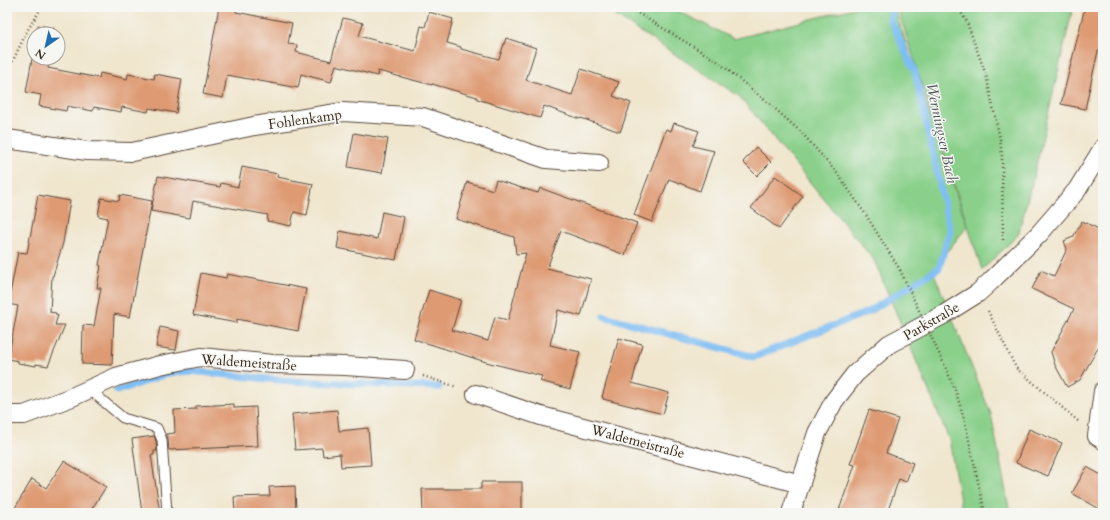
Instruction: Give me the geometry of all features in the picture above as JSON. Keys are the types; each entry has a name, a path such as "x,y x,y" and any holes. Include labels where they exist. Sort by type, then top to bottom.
{"street":[{"name":"Fohlenkamp","path":"7,139 87,151 132,152 254,126 343,112 423,117 546,158 599,163"},
{"name":"Parkstraße","path":"791,513 817,433 834,401 855,374 889,344 943,315 978,293 1040,234 1077,190 1103,148"},
{"name":"Waldemeistraße","path":"7,415 24,416 72,397 116,377 160,365 201,357 273,364 345,366 405,370"},
{"path":"1100,438 1103,391"},
{"name":"Waldemeistraße","path":"476,394 541,416 801,484"}],"lane":[{"path":"89,389 123,418 157,428 162,440 167,513"}],"path":[{"path":"7,98 10,69 27,31 42,7"},
{"path":"628,7 717,61 772,106 802,133 837,173 866,215 900,270 955,389 965,422 985,513"},
{"path":"957,7 966,20 986,75 1000,139 1002,157 1004,269"},
{"path":"986,307 1016,368 1100,438"},
{"path":"405,370 476,394"}],"green space":[{"path":"602,7 670,7 734,39 858,7 894,7 967,226 933,271 991,414 1010,513 962,513 949,439 874,260 739,96"},
{"path":"897,7 1073,7 1035,171 1018,235 982,270"}],"building":[{"path":"219,7 237,7 236,12 292,23 288,44 297,45 296,52 331,61 343,18 363,23 359,36 415,51 421,26 425,27 429,12 453,19 447,43 461,47 461,49 499,59 506,38 536,48 526,80 572,95 581,69 619,82 613,96 631,103 620,132 544,106 540,118 432,84 378,71 377,76 336,65 331,82 301,74 298,88 227,75 223,98 203,94"},
{"path":"1085,7 1103,7 1103,52 1098,51 1085,109 1061,104"},
{"path":"31,66 48,66 48,68 99,78 100,73 127,79 128,74 154,79 155,74 182,79 176,113 149,108 148,112 122,107 121,112 94,107 93,111 67,106 66,111 39,106 41,95 26,92"},
{"path":"674,123 699,131 693,146 714,151 700,191 669,179 652,222 634,215 666,129 671,131"},
{"path":"354,133 388,139 382,173 348,167"},
{"path":"756,147 771,162 757,176 743,162"},
{"path":"242,167 278,174 277,177 313,184 307,215 294,212 291,226 267,221 268,215 193,201 190,218 151,211 158,176 220,187 221,183 238,187"},
{"path":"775,176 803,196 779,229 751,208"},
{"path":"496,180 538,193 540,188 637,223 625,255 561,231 547,268 591,279 581,316 558,310 550,345 580,352 570,389 540,381 542,376 486,362 414,339 429,290 461,300 452,330 488,341 495,317 508,320 526,253 516,254 514,237 456,219 467,182 493,190"},
{"path":"38,195 70,201 63,243 52,276 50,312 58,315 55,325 65,325 48,366 18,363 18,361 8,359 18,306 8,304 18,252 27,253"},
{"path":"120,195 152,201 130,317 114,314 112,365 82,364 83,325 94,326 101,288 97,288 101,266 99,265 108,218 98,216 101,198 119,201"},
{"path":"382,212 404,217 396,260 337,248 340,231 377,239"},
{"path":"1082,221 1103,231 1103,339 1080,380 1067,387 1055,365 1051,352 1074,309 1032,289 1041,270 1054,276 1067,249 1064,241 1073,237"},
{"path":"201,273 226,278 227,274 306,289 298,331 237,319 237,323 193,315"},
{"path":"160,327 179,331 176,350 156,347"},
{"path":"619,338 642,344 632,383 669,393 663,414 603,399 602,397"},
{"path":"234,404 234,408 256,407 258,446 169,450 166,434 175,433 174,410 196,409 196,406"},
{"path":"337,410 339,431 368,428 371,465 341,467 340,454 323,456 322,448 295,450 292,414"},
{"path":"869,410 898,419 886,453 913,463 906,482 899,479 887,513 838,513 855,465 850,464"},
{"path":"1029,429 1062,443 1048,476 1016,463"},
{"path":"154,436 157,451 154,451 154,455 151,455 160,513 142,513 132,439"},
{"path":"64,461 106,487 89,513 12,513 32,479 46,488"},
{"path":"1087,467 1103,476 1103,511 1072,493"},
{"path":"481,482 522,482 522,513 423,513 422,489 481,489"},
{"path":"295,486 296,513 235,513 234,497 270,496 269,487"}],"waterway":[{"name":"Wermingser Bach","path":"604,316 754,357 870,311 939,268 950,231 915,72 890,19 893,7"},
{"path":"117,391 169,373 189,371 289,381 439,387"}]}
